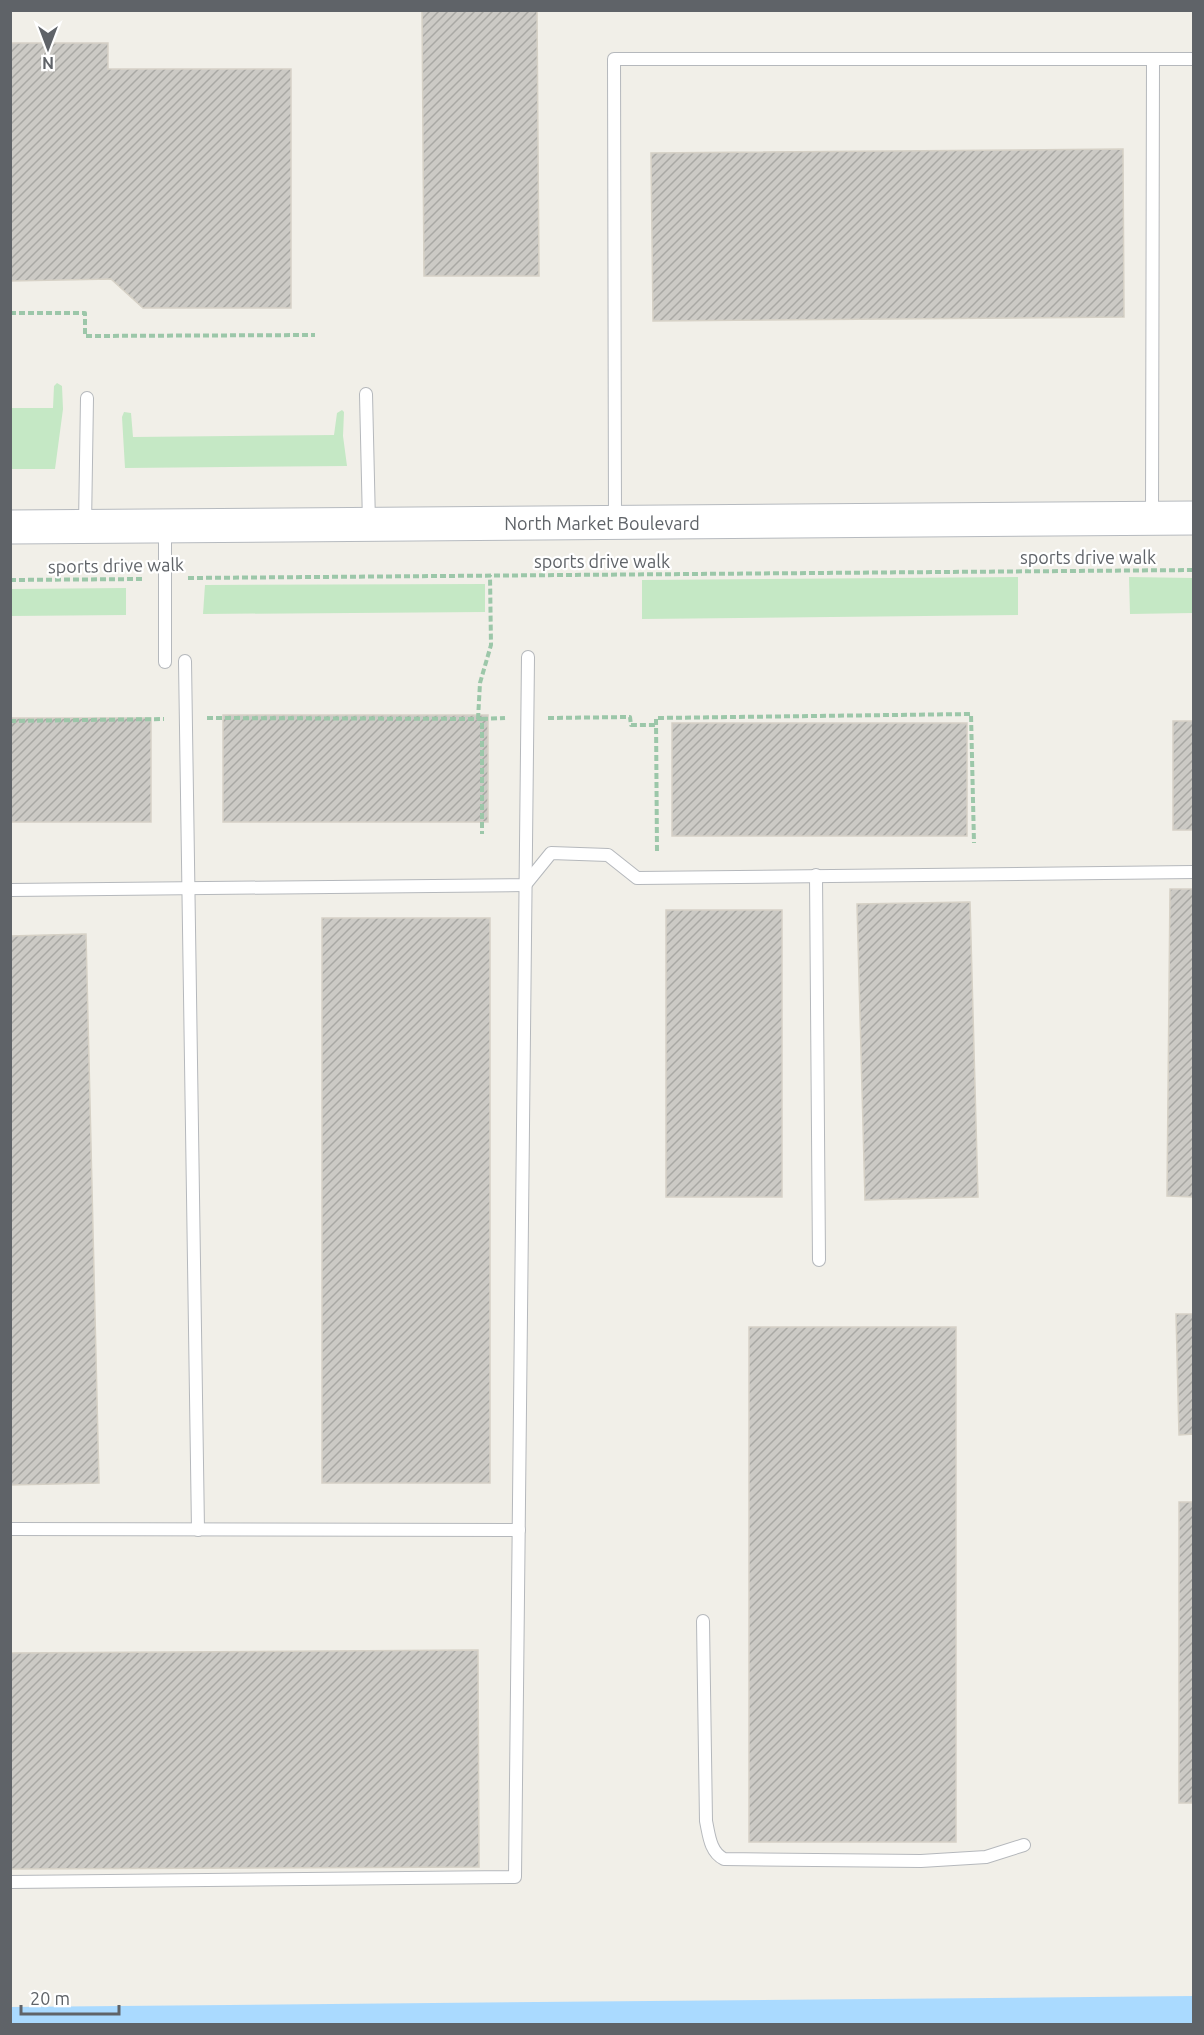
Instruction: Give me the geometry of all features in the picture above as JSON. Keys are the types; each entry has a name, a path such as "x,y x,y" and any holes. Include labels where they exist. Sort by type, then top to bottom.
{"main road":[{"name":"North Market Boulevard","path":"10,527 1194,518"}],"lane":[{"path":"615,522 614,59 1194,59"},
{"path":"1152,518 1154,59"},
{"path":"366,394 369,525"},
{"path":"85,527 87,398"},
{"path":"165,526 165,662"},
{"path":"10,1882 515,1877 528,657"},
{"path":"186,661 198,1530"},
{"path":"10,890 525,885 551,854 608,855 637,878 1194,872"},
{"path":"816,875 819,1260"},
{"path":"10,1529 519,1530"},
{"path":"703,1621 706,1821 711,1844 717,1856 724,1859 921,1861 986,1857 1024,1845"}],"path":[{"path":"10,313 85,313 85,336 315,335"},
{"name":"sports drive walk","path":"10,580 1194,570"},
{"path":"482,834 480,682 490,645 490,575"},
{"path":"657,851 656,718 971,714 974,843"},
{"path":"10,721 186,718 630,717 631,725 656,725"}],"green space":[{"path":"57,383 62,386 63,409 55,469 11,469 11,408 53,408 54,386"},
{"path":"342,410 344,412 343,436 347,466 125,468 122,417 124,412 131,413 133,437 334,435 337,413"},
{"path":"1018,577 1018,615 642,619 642,580"},
{"path":"1129,577 1193,578 1193,613 1130,614"},
{"path":"485,584 485,612 203,614 205,585"},
{"path":"126,588 126,615 11,616 11,589"}],"building":[{"path":"422,10 537,10 539,276 424,276"},
{"path":"10,43 108,43 108,69 291,69 291,308 143,308 111,279 10,281"},
{"path":"1123,149 1124,317 653,321 651,153"},
{"path":"223,715 488,715 488,822 223,822"},
{"path":"10,718 151,718 151,822 10,822"},
{"path":"1173,721 1194,721 1194,830 1173,830"},
{"path":"672,723 967,723 967,836 672,836"},
{"path":"1170,889 1194,889 1194,1197 1167,1196"},
{"path":"970,902 978,1197 865,1200 857,904"},
{"path":"666,910 782,910 782,1197 666,1197"},
{"path":"322,918 490,918 490,1483 322,1483"},
{"path":"86,934 99,1483 10,1485 10,936"},
{"path":"1176,1314 1194,1314 1194,1434 1179,1435"},
{"path":"749,1327 956,1327 956,1842 749,1842"},
{"path":"1179,1502 1194,1502 1194,1803 1179,1803"},
{"path":"478,1650 479,1867 10,1869 10,1653"}],"waterway":[{"path":"10,2024 1194,2013"}]}
